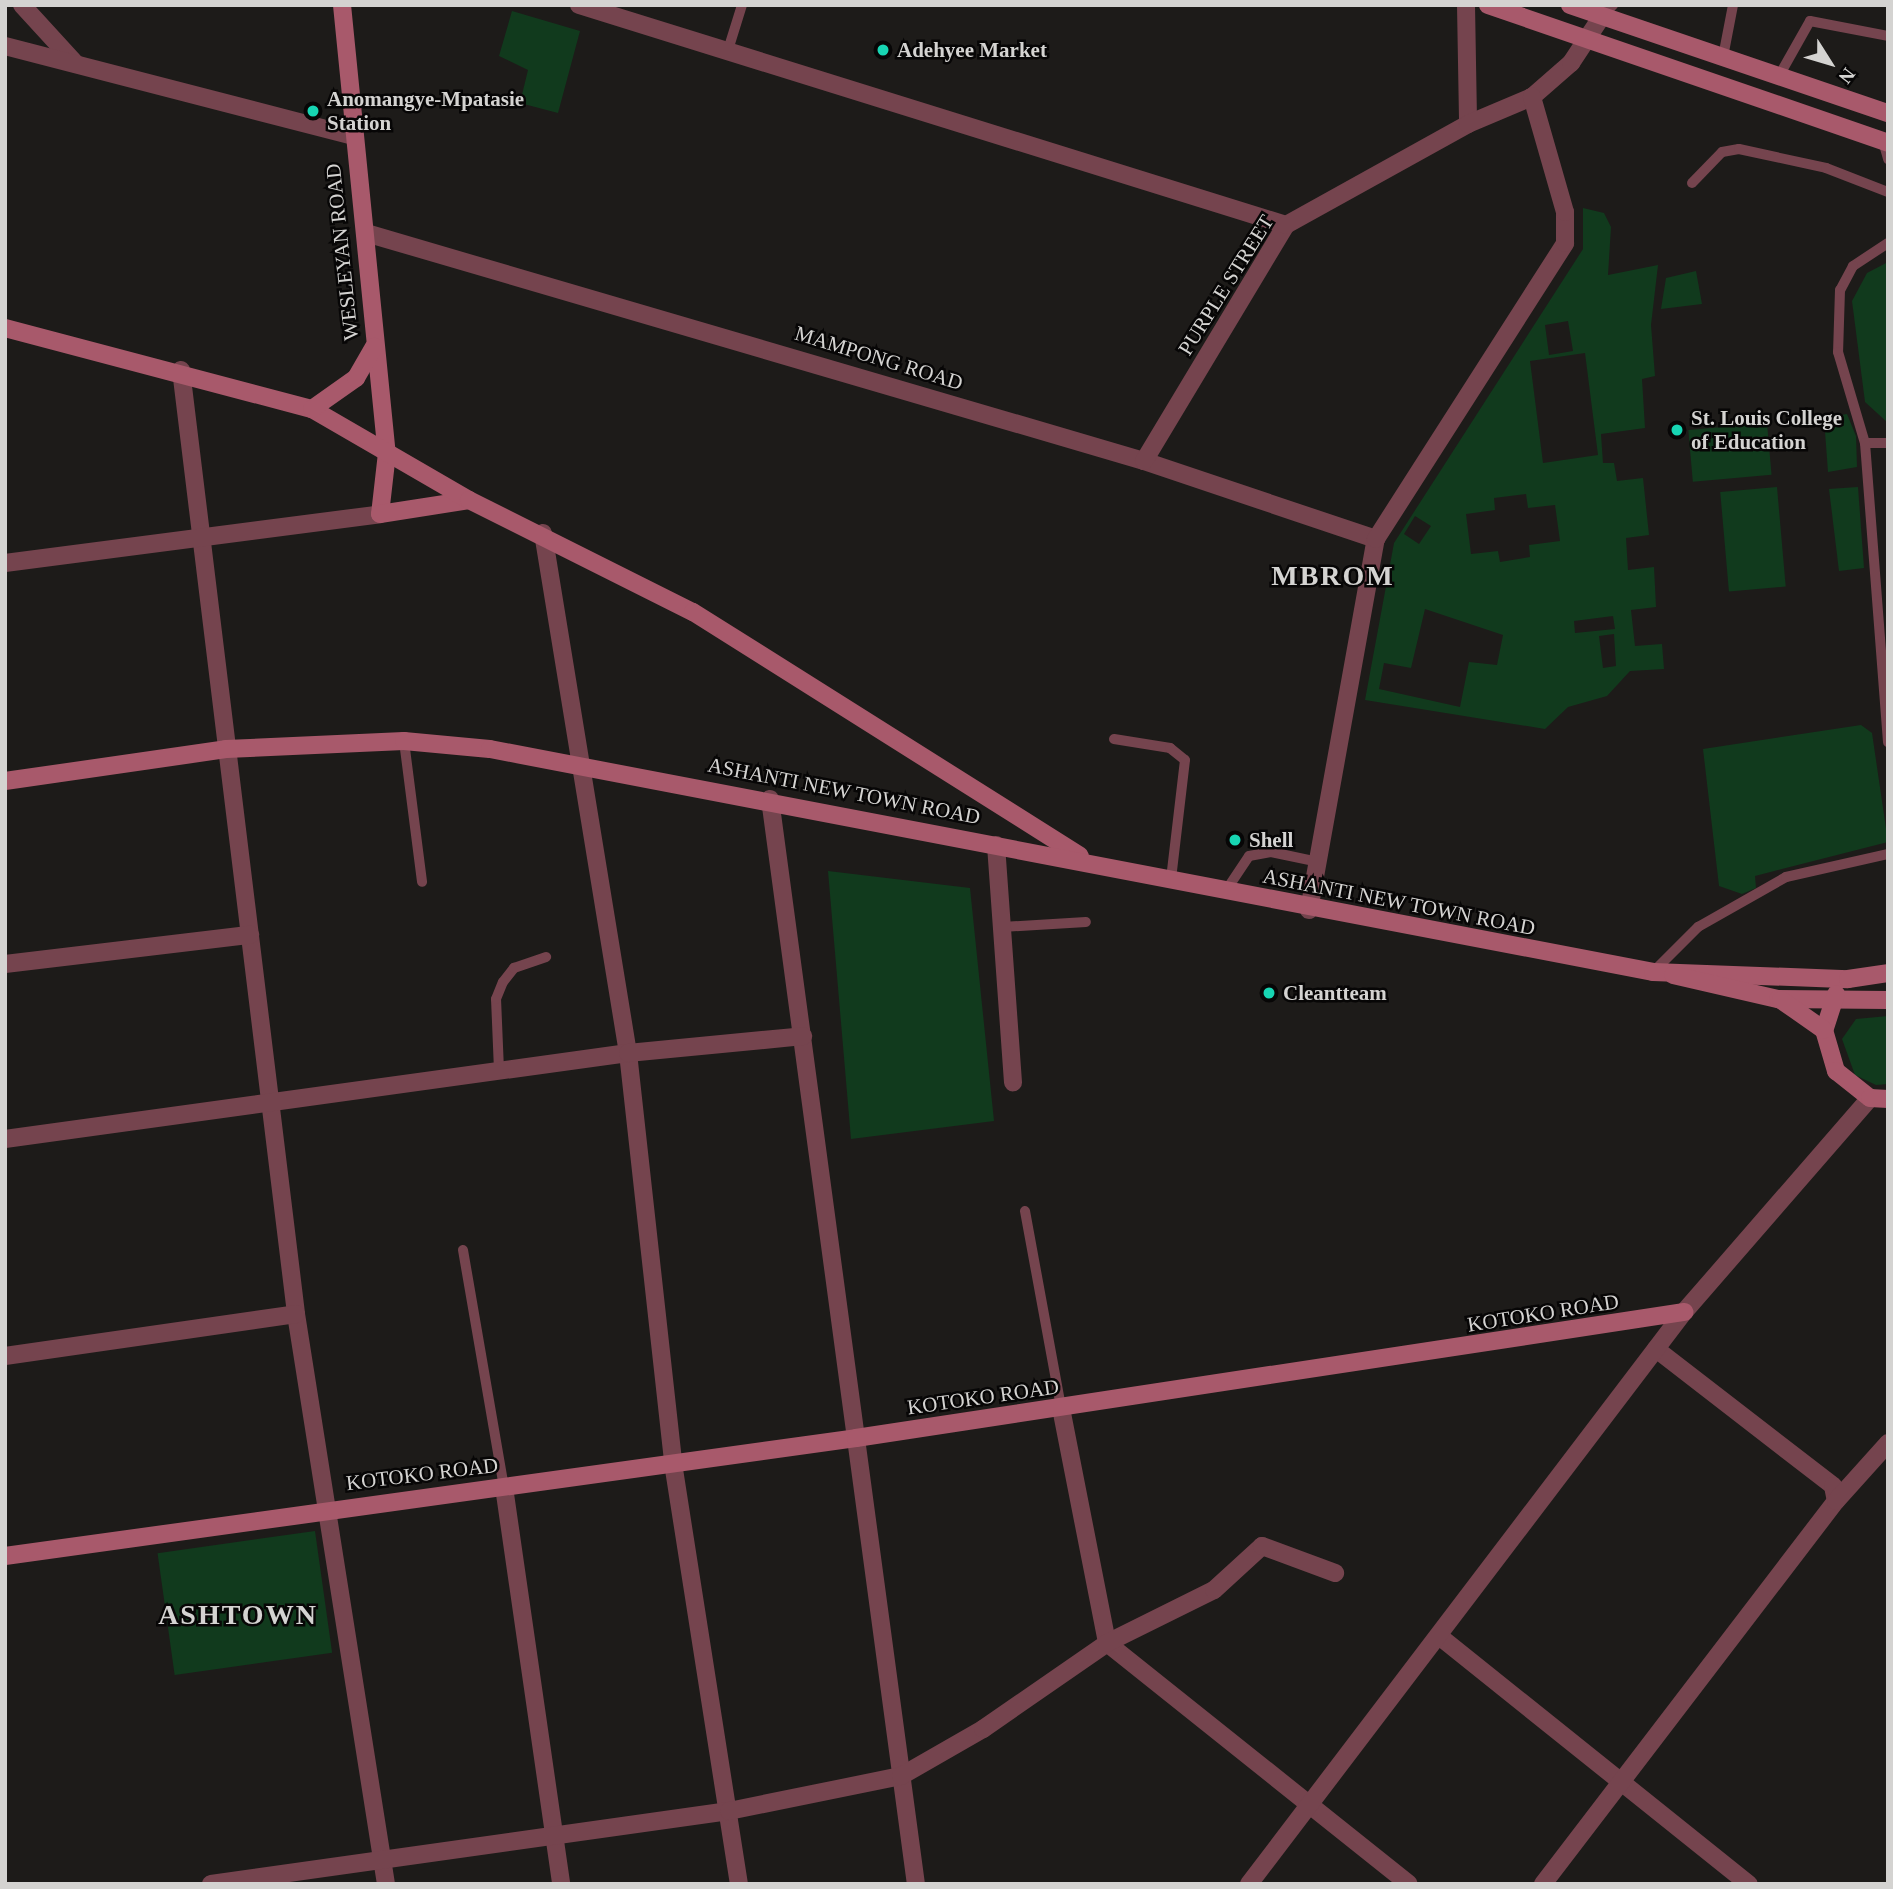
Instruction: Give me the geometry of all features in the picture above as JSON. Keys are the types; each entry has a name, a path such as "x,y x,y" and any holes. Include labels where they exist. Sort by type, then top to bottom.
{"street":[{"path":"22,5 76,64"},
{"name":"WESLEYAN ROAD","path":"342,5 353,136 366,233 374,347 387,453 380,514"},
{"path":"579,5 1286,225"},
{"path":"1466,5 1468,124"},
{"path":"1488,5 1886,148"},
{"path":"1570,5 1607,11 1723,57 1888,113"},
{"path":"1309,910 1376,539 1565,243 1564,212 1532,97 1589,41 1607,11"},
{"path":"5,46 353,136"},
{"name":"PURPLE STREET","path":"1144,461 1286,225 1468,124 1532,97"},
{"name":"MAMPONG ROAD","path":"366,233 1144,461 1376,539"},
{"path":"5,328 181,370 312,409 469,500 544,533 693,612 887,730 1088,862"},
{"path":"312,409 356,378 374,347"},
{"path":"181,370 197,537 272,1107 296,1314 386,1884"},
{"path":"5,563 469,500"},
{"path":"544,533 628,1053 673,1463 739,1884"},
{"name":"ASHANTI NEW TOWN ROAD","path":"5,781 226,749 404,741 579,761 1088,862 1309,910 1660,972 1706,987 1778,999 1830,1003 1888,1000"},
{"path":"770,799 916,1884"},
{"path":"996,845 1013,1082"},
{"path":"5,964 250,935"},
{"name":"ASHANTI NEW TOWN ROAD","path":"1660,972 1705,969 1848,979 1888,973"},
{"path":"1249,1884 1312,1806 1684,1312 1879,1098 1836,1071 1824,1030 1830,1003 1848,979"},
{"path":"1778,999 1824,1030"},
{"path":"5,1139 272,1107 499,1070 628,1053 803,1036"},
{"name":"KOTOKO ROAD","path":"5,1556 327,1508 504,1487 856,1438 1684,1312"},
{"path":"5,1356 296,1314"},
{"path":"1656,1349 1833,1486 1836,1500"},
{"path":"1061,1408 1107,1643 1409,1884"},
{"path":"1544,1884 1836,1500 1888,1443"},
{"path":"504,1487 561,1884"},
{"path":"211,1884 384,1864 729,1811 901,1776 983,1730 1107,1643 1214,1590 1262,1546 1335,1573"},
{"path":"1439,1636 1620,1784 1749,1884"}],"lane":[{"path":"728,50 742,5"},
{"path":"1723,57 1733,5"},
{"path":"1779,76 1810,21 1888,36"},
{"path":"1692,183 1722,152 1739,149 1826,168 1888,192"},
{"path":"1888,243 1853,266 1840,290 1838,352 1865,443 1888,742"},
{"path":"1865,443 1888,443"},
{"path":"1114,739 1170,748 1185,761 1171,880"},
{"path":"404,741 422,882"},
{"path":"1226,892 1249,856 1272,852 1318,862"},
{"path":"1660,972 1698,927 1786,877 1888,853"},
{"path":"1002,927 1086,922"},
{"path":"499,1070 496,999 503,982 514,968 546,957"},
{"path":"1025,1211 1061,1408"},
{"path":"463,1250 504,1487"}],"green space":[{"path":"512,11 580,31 558,113 520,103 528,70 499,56"},
{"path":"1583,208 1604,213 1611,227 1608,275 1658,265 1651,325 1655,376 1642,379 1645,428 1601,434 1603,463 1614,463 1617,481 1643,478 1649,535 1626,538 1628,570 1654,567 1656,607 1631,610 1635,646 1662,644 1664,669 1630,671 1607,696 1568,707 1545,729 1365,700 1394,543 1583,249","holes":["1568,321 1573,351 1549,355 1545,325","1585,353 1598,455 1543,463 1530,361","1526,494 1528,508 1555,505 1560,541 1529,545 1530,557 1500,562 1498,551 1471,554 1466,514 1495,510 1494,498","1415,516 1431,526 1419,544 1404,534","1425,609 1503,635 1497,665 1469,662 1460,707 1379,689 1384,663 1411,668","1613,616 1615,629 1575,633 1574,621","1614,634 1616,666 1603,668 1599,636"]},
{"path":"1888,262 1888,423 1865,402 1852,301 1867,273"},
{"path":"1696,271 1702,304 1661,309 1666,278"},
{"path":"1847,414 1856,436 1857,467 1828,472 1824,418"},
{"path":"1767,423 1772,475 1693,482 1688,430"},
{"path":"1777,487 1786,587 1729,592 1720,492"},
{"path":"1858,487 1864,568 1839,571 1829,489"},
{"path":"1861,725 1872,733 1888,842 1755,876 1756,888 1742,894 1719,886 1703,749"},
{"path":"828,871 970,888 994,1121 851,1139"},
{"path":"1888,1016 1888,1084 1876,1085 1855,1075 1842,1039 1856,1019"},
{"path":"315,1531 332,1653 175,1675 158,1553"}],"place":[{"name":"Adehyee Market","path":"883,50"},
{"name":"Anomangye-Mpatasie Station","path":"313,111"},
{"name":"St. Louis College of Education","path":"1677,430"},
{"name":"Shell","path":"1235,840"},
{"name":"Cleantteam","path":"1269,993"}],"district":[{"name":"MBROM","path":"1333,576"},
{"name":"ASHTOWN","path":"238,1615"}]}
